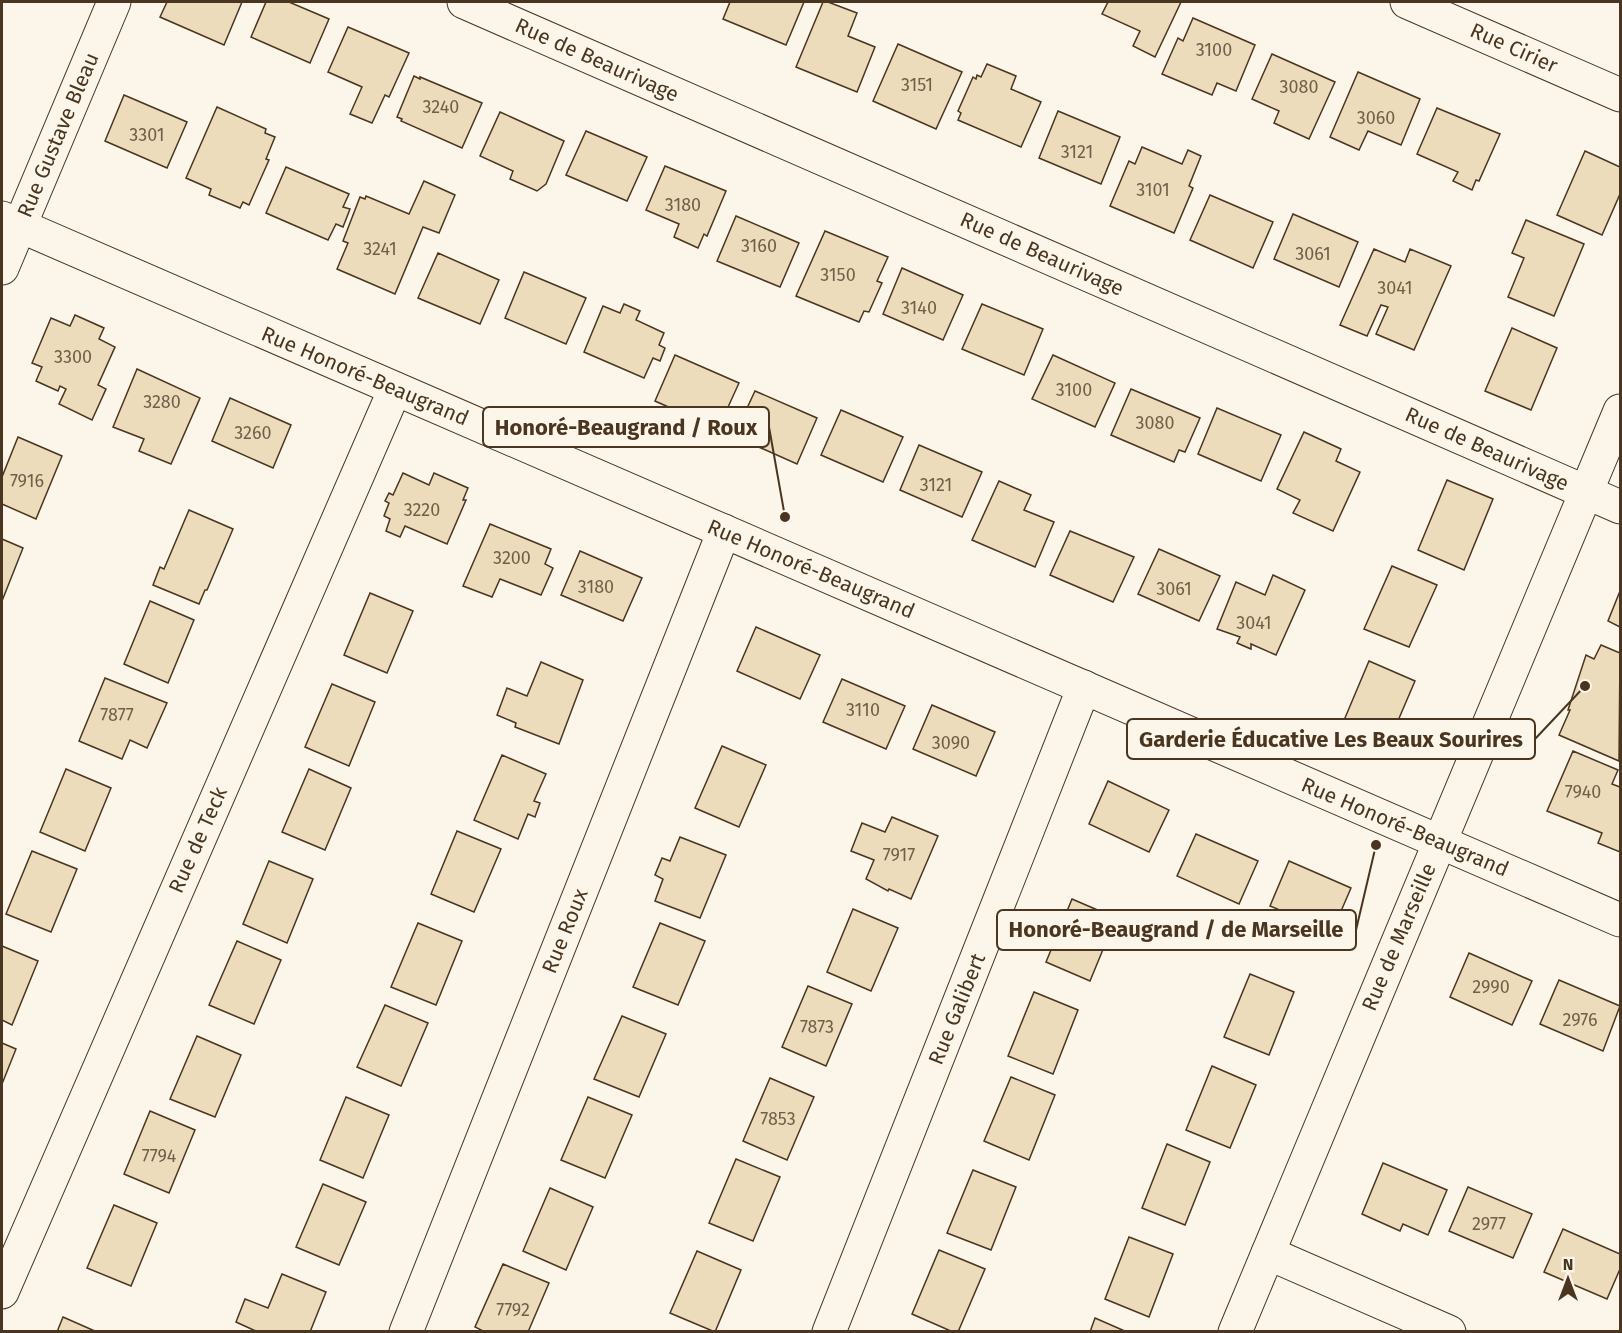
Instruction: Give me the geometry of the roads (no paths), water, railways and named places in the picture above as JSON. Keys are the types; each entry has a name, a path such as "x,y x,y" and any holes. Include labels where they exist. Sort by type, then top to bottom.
{"street":[{"name":"Rue Gustave Bleau","path":"2,268 10,222 114,2"},
{"name":"Rue de Beaurivage","path":"464,2 1620,507"},
{"name":"Rue Cirier","path":"1407,2 1620,95"},
{"name":"Rue Honoré-Beaugrand","path":"10,222 1620,920"},
{"name":"Rue de Teck","path":"2,1292 395,389"},
{"name":"Rue de Marseille","path":"1235,1332 1620,411"},
{"name":"Rue Roux","path":"406,1332 724,531"},
{"name":"Rue Galibert","path":"829,1332 1084,687"},
{"path":"1268,1253 1449,1332"}],"place":[{"name":"Honoré-Beaugrand / Roux","path":"785,517"},
{"name":"Garderie Éducative Les Beaux Sourires","path":"1585,686"},
{"name":"Honoré-Beaugrand / de Marseille","path":"1376,845"}]}
